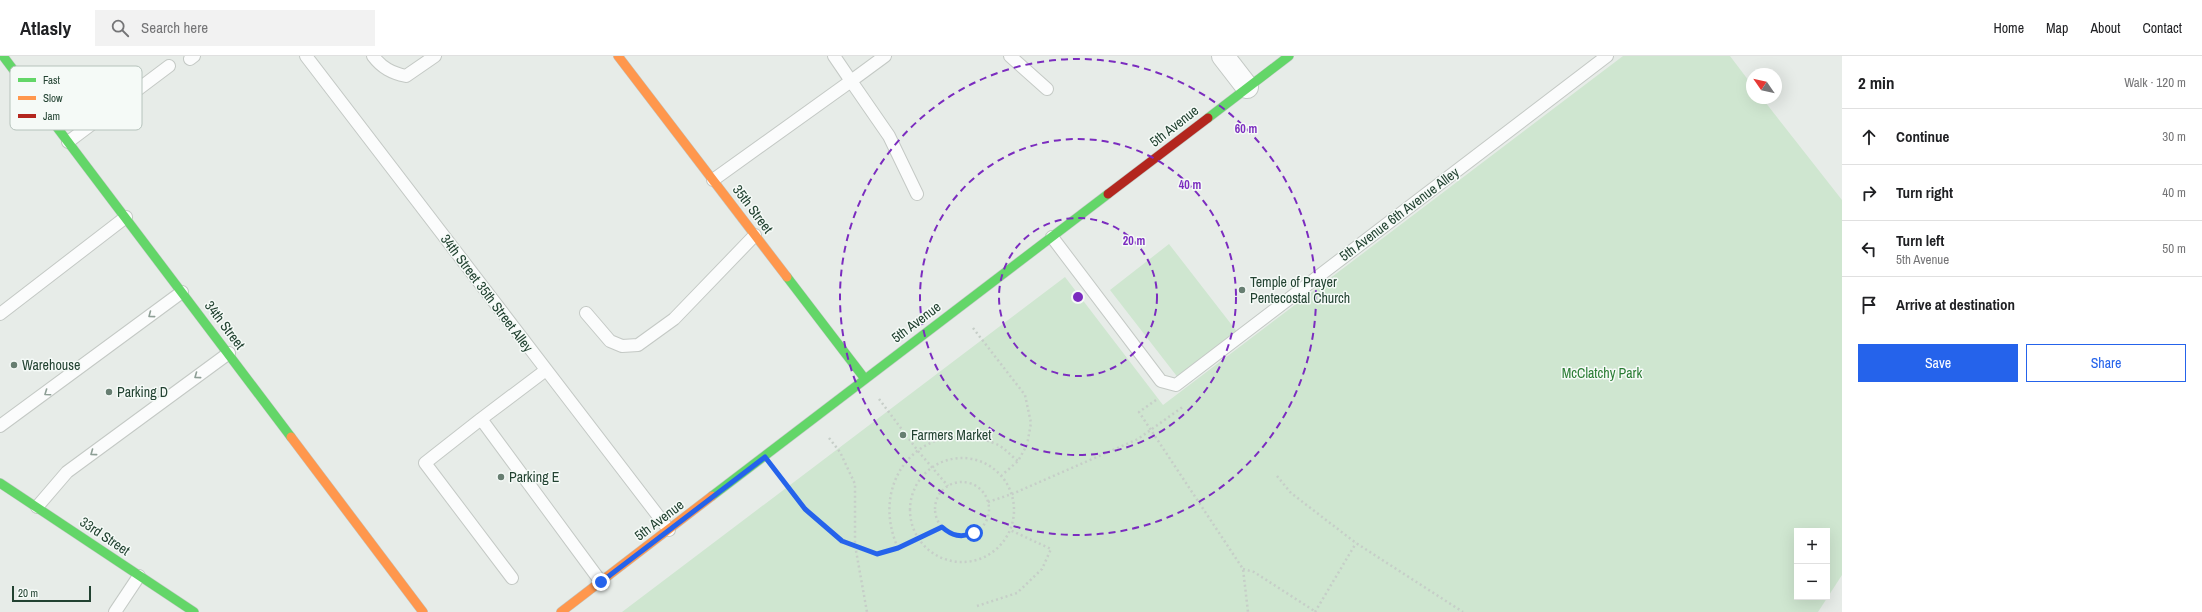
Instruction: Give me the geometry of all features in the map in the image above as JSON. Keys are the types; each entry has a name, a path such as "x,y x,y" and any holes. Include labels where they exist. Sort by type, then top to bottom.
{"street":[{"name":"34th Street","path":"3,56 11,66"},
{"name":"35th Street","path":"618,56 865,379"},
{"path":"1223,56 1247,87"},
{"name":"5th Avenue","path":"561,612 1289,56"},
{"name":"34th Street","path":"59,130 229,353 423,612"},
{"name":"33rd Street","path":"0,483 194,612"}],"lane":[{"name":"34th Street 35th Street Alley","path":"306,56 669,530"},
{"path":"373,56 378,63 393,73 406,76 435,56"},
{"path":"834,56 889,136 917,194"},
{"path":"713,180 884,56"},
{"path":"1010,56 1047,89"},
{"name":"5th Avenue 6th Avenue Alley","path":"1176,385 1607,56"},
{"path":"142,86 169,66"},
{"path":"68,142 84,130"},
{"path":"0,314 126,217"},
{"path":"586,313 610,341 622,346 638,344 674,319 704,285 755,235"},
{"path":"1052,237 1161,381 1176,385"},
{"path":"0,426 182,292"},
{"path":"37,507 67,472 229,353"},
{"path":"512,578 425,463 546,370"},
{"path":"481,419 601,582"},
{"path":"115,612 139,576"}],"path":[{"path":"958,308 1025,395 1031,423 1027,445 1018,461 1002,475"},
{"path":"865,379 918,451 948,486"},
{"path":"1176,385 1139,412 1152,429 1243,568 1248,612"},
{"path":"988,502 1012,494 1138,439 1184,406"},
{"path":"814,419 840,452 855,484 854,545 867,612"},
{"path":"898,548 893,536 888,510 892,485 905,463 924,446 948,437 974,436 998,444 1018,461"},
{"path":"765,457 805,509 842,541 877,554 898,548 942,527"},
{"path":"960,457 976,459 990,465 1002,475 1012,494 1014,513 1010,530 998,548 974,561 958,562 943,559 929,551 918,539 911,524 909,508 912,493 920,478 931,467 945,460 960,457"},
{"path":"1277,476 1291,493 1356,543 1463,612"},
{"path":"956,483 972,484 982,492 988,502 986,520 974,533 957,536 948,533 942,527 935,510 941,492 948,486 956,483"},
{"path":"977,606 1017,593 1042,570 1051,550 1010,530"},
{"path":"1243,568 1254,572 1315,612 1356,543"}],"green space":[{"name":"McClatchy Park","path":"1623,56 1730,56 1746,77 1746,104 1767,104 1842,200 1842,575 1830,594 1830,528 1794,528 1794,600 1826,600 1818,612 622,612 1065,277 1163,405"},
{"path":"1169,244 1238,333 1179,379 1110,290"}],"traffic: fast":[{"path":"3,56 11,66"},
{"path":"1208,118 1289,56"},
{"path":"59,130 291,437"},
{"path":"712,496 1108,194"},
{"path":"787,277 865,379"},
{"path":"0,483 194,612"}],"traffic: slow":[{"path":"618,56 787,277"},
{"path":"291,437 423,612"},
{"path":"561,612 712,496"}],"traffic: jam":[{"path":"1108,194 1208,118"}],"place":[{"name":"Temple of Prayer Pentecostal Church","path":"1242,290"},
{"name":"Warehouse","path":"14,365"},
{"name":"Parking D","path":"109,392"},
{"name":"Farmers Market","path":"903,435"},
{"name":"Parking E","path":"501,477"}],"route":[{"path":"601,582 765,457 805,509 842,541 877,554 898,548 942,527 948,533 957,536 966,536 974,533"}]}
